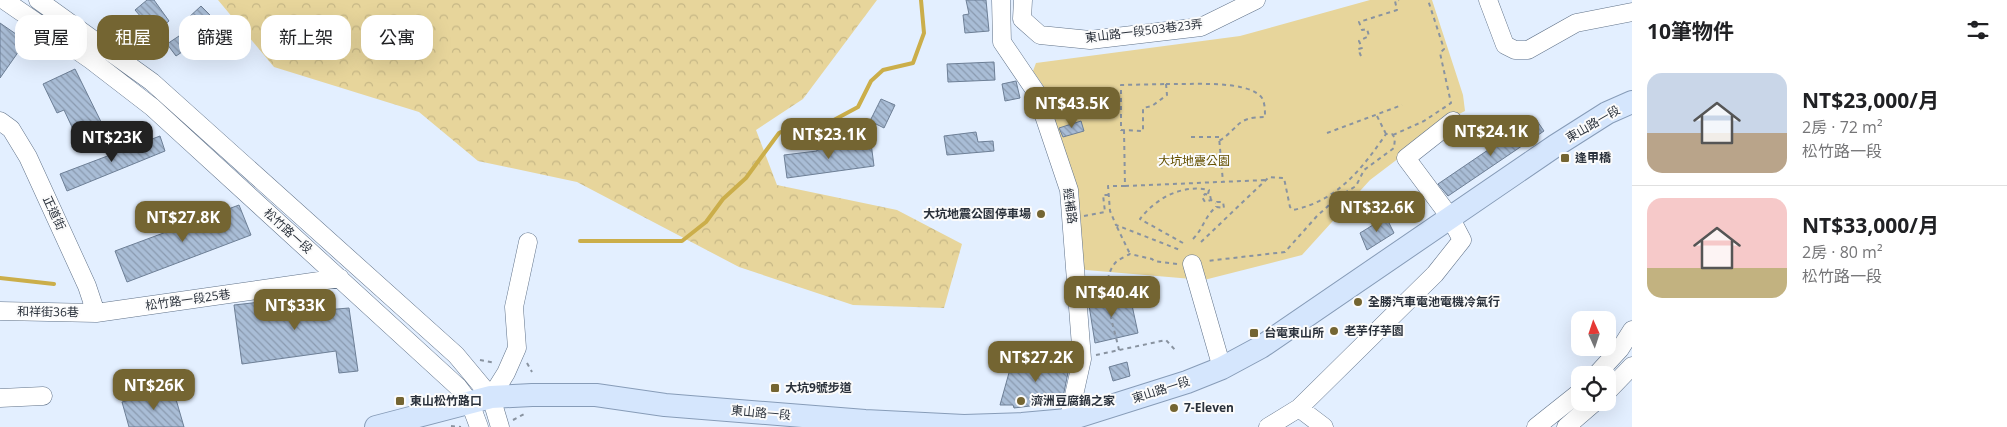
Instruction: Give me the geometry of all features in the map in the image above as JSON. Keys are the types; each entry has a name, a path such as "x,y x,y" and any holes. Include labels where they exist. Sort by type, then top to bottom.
{"main road":[{"name":"東山路一段","path":"376,427 481,400 532,395 596,395 665,405 756,413 944,425 1069,425 1222,368 1283,333 1554,146 1607,114 1632,102"}],"street":[{"name":"松竹路一段","path":"4,0 91,60 152,107 458,387 481,400 505,424"},
{"name":"松竹路一段","path":"38,0 121,58 181,107 456,355 481,400 480,427"},
{"name":"經補路","path":"1001,0 1002,42 1036,92 1069,190 1082,359 1069,425"},
{"name":"東山路一段503巷23弄","path":"1023,0 1022,19 1040,35 1090,40 1201,26 1256,0"},
{"path":"1488,0 1505,45 1515,50 1528,50 1576,22 1632,12"},
{"name":"正道街","path":"0,121 11,129 28,157 88,286 96,313"},
{"path":"1268,427 1299,408 1436,274 1462,240 1450,217 1406,158 1453,121"},
{"path":"481,400 506,373 517,348 514,307 528,242"},
{"path":"1191,261 1222,368"},
{"name":"松竹路一段25巷","path":"96,313 340,278"},
{"name":"和祥街36巷","path":"0,311 96,313"},
{"path":"1604,366 1620,349 1632,330"},
{"path":"1616,383 1632,366"},
{"path":"0,398 43,396"},
{"path":"1536,427 1571,399"},
{"path":"1299,408 1324,427"},
{"path":"1566,427 1585,411"}],"path":[{"path":"1361,56 1358,49 1362,48 1359,41 1369,36 1367,29 1362,30 1359,22 1397,10 1395,2 1399,0"},
{"path":"1386,134 1393,135 1424,121 1451,103 1440,53 1444,48 1428,0"},
{"path":"1166,84 1167,95 1152,106 1143,108 1143,131 1121,130 1121,85 1166,84 1238,86 1252,90 1261,97 1265,106 1265,117 1254,117 1240,122 1219,141"},
{"path":"1327,134 1402,105"},
{"path":"1376,115 1386,134"},
{"path":"1124,130 1125,186"},
{"path":"1201,242 1269,177 1284,178 1290,207 1293,210 1312,206 1345,185 1386,134"},
{"path":"1119,350 1106,288 1108,275 1117,262 1130,254 1176,265 1191,261 1286,252 1331,204 1356,186 1364,170 1394,148 1395,138 1393,135"},
{"path":"1191,137 1219,137 1223,182"},
{"path":"1130,254 1110,211 1108,186 1267,180"},
{"path":"1183,243 1140,219 1162,198 1174,193 1202,188 1209,190 1208,194 1211,199 1217,202 1221,200 1224,206 1216,208 1208,215 1202,230 1193,239"},
{"path":"1208,194 1204,195 1203,201 1211,199"},
{"path":"1095,215 1095,212 1104,212 1103,195 1109,195"},
{"path":"1216,208 1217,202"},
{"path":"1116,225 1180,250"},
{"path":"1076,276 1091,278 1106,288"},
{"path":"1082,359 1166,340 1176,351"},
{"path":"472,359 496,363"},
{"path":"527,363 532,372"},
{"path":"505,424 533,409"},
{"path":"451,426 461,427"}],"green space":[{"path":"218,0 877,0 803,99 756,130 777,185 897,210 962,244 944,308 853,305 739,267 577,182 478,161 419,112 274,67 268,60 351,60 351,15 261,15 261,51 251,39 251,15 231,15"},
{"name":"大坑地震公園","path":"1370,0 1432,0 1463,95 1465,111 1453,117 1370,180 1302,255 1204,280 1086,270 1080,267 1074,192 1046,90 1033,71 1036,63 1240,36"}],"building":[{"path":"147,0 154,0 165,15 139,15 135,10"},
{"path":"966,0 986,0 989,31 965,33 963,15 969,14"},
{"path":"201,6 210,15 191,15"},
{"path":"0,23 15,33 15,57 0,78"},
{"path":"179,36 179,54 176,56 169,47 169,43"},
{"path":"994,62 995,80 948,82 947,64"},
{"path":"75,69 106,132 80,144 64,110 57,113 43,84"},
{"path":"1016,81 1020,98 1005,101 1002,84"},
{"path":"881,99 895,105 884,128 870,121"},
{"path":"1535,118 1544,131 1448,196 1438,184"},
{"path":"1081,121 1084,131 1063,137 1059,128"},
{"path":"976,132 978,142 993,141 994,151 947,155 944,136"},
{"path":"160,136 165,151 67,191 60,174"},
{"path":"871,143 874,166 787,178 784,155 817,151 817,147 841,144 842,147"},
{"path":"239,205 251,235 127,282 115,251"},
{"path":"1386,217 1394,233 1367,250 1360,233"},
{"path":"323,295 325,310 349,308 358,371 339,373 336,351 242,364 234,305"},
{"path":"1130,296 1138,333 1095,343 1088,299 1103,297 1104,301"},
{"path":"1071,358 1062,402 1014,408 1013,405 1000,405 1012,362"},
{"path":"1127,362 1130,376 1113,381 1109,367"},
{"path":"173,389 184,427 129,427 122,402"}],"waterway":[{"path":"580,241 682,241 706,222 723,199 746,178 779,133 804,121 832,121 858,107 871,81 883,70 913,63 924,33 921,0"},
{"path":"0,278 54,284"}],"place":[{"name":"逢甲橋","path":"1565,158"},
{"name":"大坑地震公園停車場","path":"1041,214"},
{"name":"全勝汽車電池電機冷氣行","path":"1358,302"},
{"name":"老芋仔芋園","path":"1334,331"},
{"name":"台電東山所","path":"1254,333"},
{"name":"大坑9號步道","path":"775,388"},
{"name":"東山松竹路口","path":"400,401"},
{"name":"濟洲豆腐鍋之家","path":"1021,401"},
{"name":"7-Eleven","path":"1174,408"}]}
